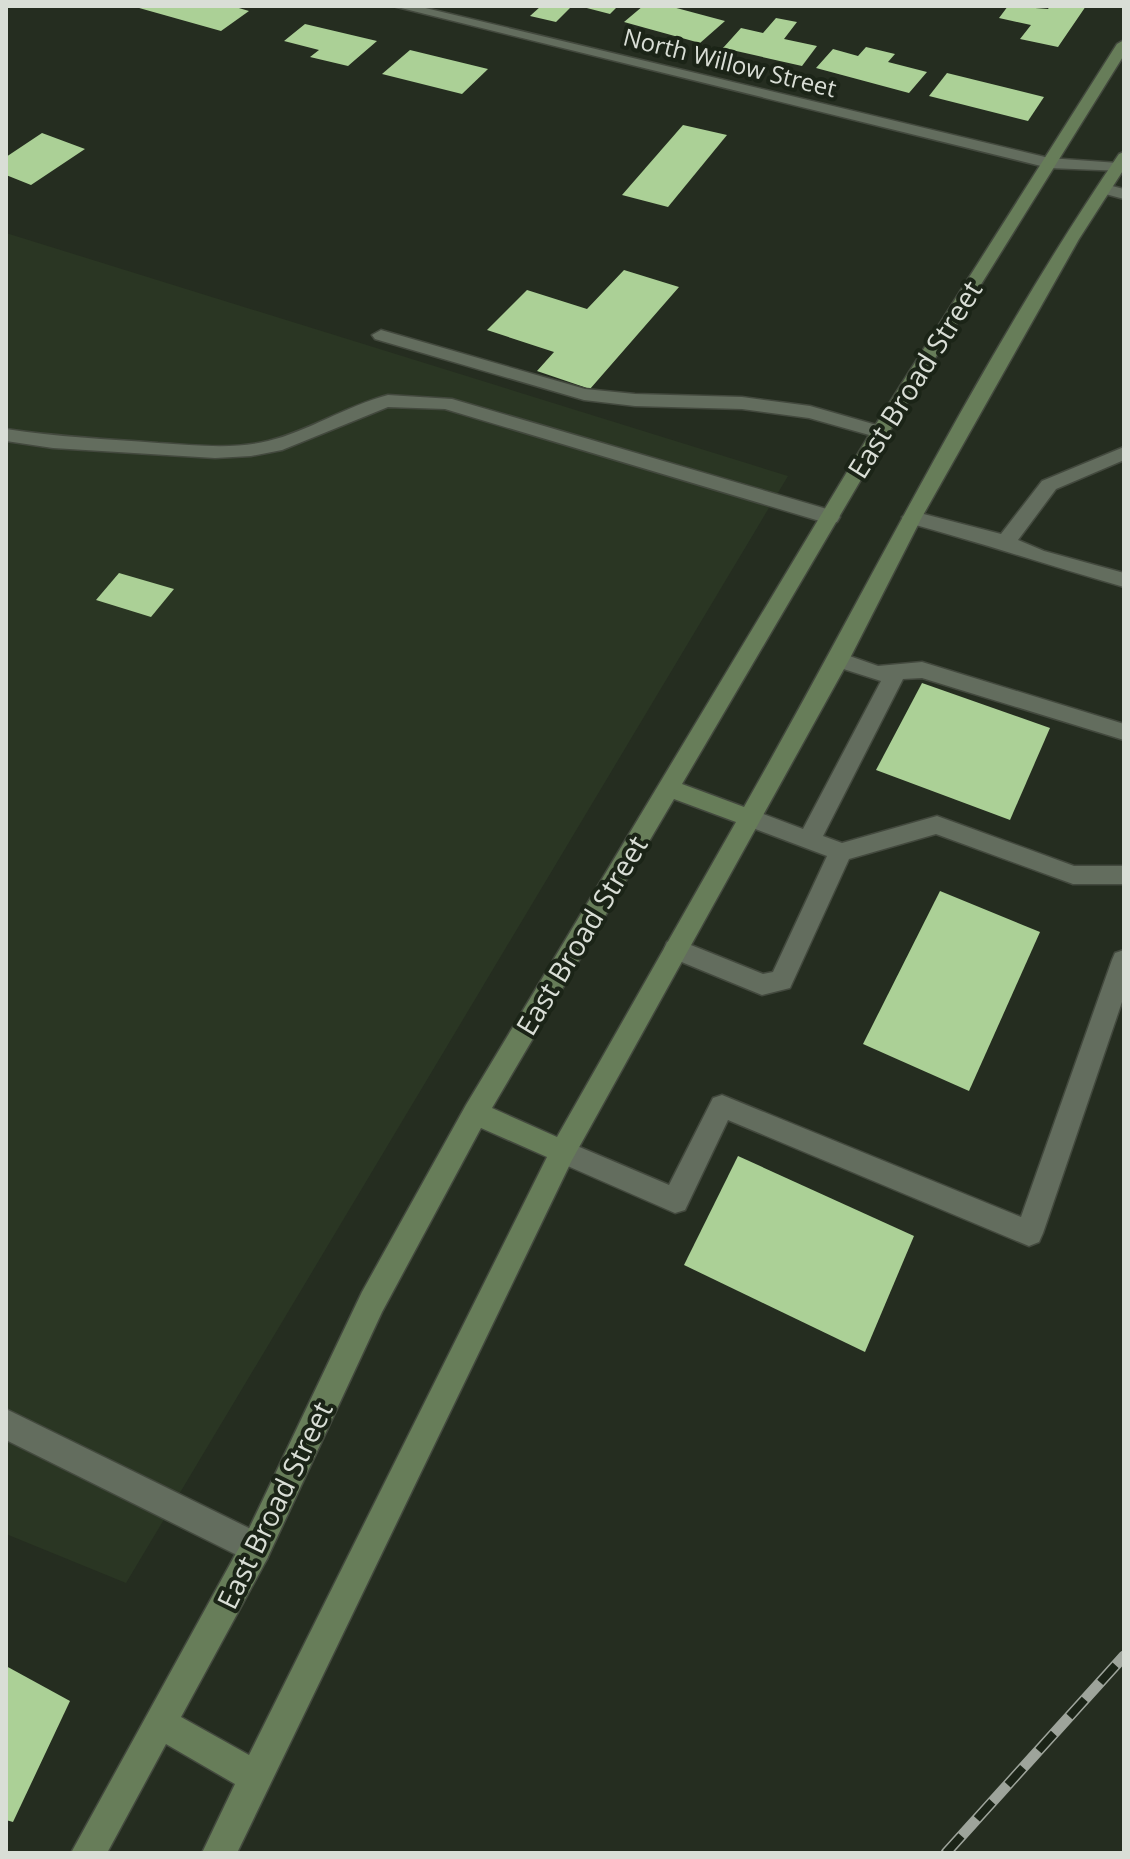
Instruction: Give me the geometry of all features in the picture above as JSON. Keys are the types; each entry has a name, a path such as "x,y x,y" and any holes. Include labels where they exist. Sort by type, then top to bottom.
{"main road":[{"name":"East Broad Street","path":"88,1853 162,1724 256,1548 372,1302 475,1113 880,432 1124,44"},
{"path":"219,1853 563,1152 838,660 912,517 1071,239 1114,191 1122,165"},
{"path":"668,788 750,818"},
{"path":"475,1113 563,1152"},
{"path":"162,1724 257,1778"}],"street":[{"name":"North Willow Street","path":"400,6 1049,163 1114,191"},
{"name":"North Willow Street","path":"1049,163 1122,165"},
{"path":"381,335 584,394 635,400 742,403 810,412 880,432"},
{"path":"6,435 53,442 215,452 251,450 275,446 365,407 388,401 446,403 830,517"},
{"path":"1006,542 1049,485 1124,453"},
{"path":"912,517 1006,542 1037,556 1124,580"},
{"path":"838,660 877,674 922,670 1124,732"},
{"path":"809,840 896,673"},
{"path":"750,818 841,852 937,825 1073,875 1124,875"},
{"path":"676,949 762,985 781,981 841,852"},
{"path":"563,1152 675,1201 722,1106 1029,1233 1124,960"},
{"path":"6,1424 256,1548"}],"shaded area":[{"path":"6,233 788,476 126,1583 6,1534"}],"building":[{"path":"132,6 232,6 249,11 221,31"},
{"path":"541,6 572,6 556,22 530,16"},
{"path":"579,6 618,6 610,14"},
{"path":"643,6 669,6 725,21 700,43 624,22"},
{"path":"1008,6 1048,9 1050,6 1086,6 1058,47 1020,39 1031,25 999,18"},
{"path":"776,18 797,22 784,39 817,46 802,66 723,48 741,28 763,33"},
{"path":"305,24 377,41 348,66 310,57 319,50 284,41"},
{"path":"866,47 895,54 888,62 927,72 909,93 816,68 833,49 858,56"},
{"path":"410,50 488,69 462,94 382,74"},
{"path":"947,73 1044,97 1028,121 929,96"},
{"path":"683,125 727,135 668,207 622,195"},
{"path":"42,133 85,149 31,185 6,175 6,157"},
{"path":"624,270 679,287 590,389 537,371 554,352 487,330 527,290 587,309"},
{"path":"119,573 174,589 151,617 96,600"},
{"path":"922,683 1050,728 1010,820 876,770"},
{"path":"940,891 1040,932 969,1091 863,1044"},
{"path":"738,1156 914,1236 865,1352 684,1265"},
{"path":"6,1666 70,1701 13,1822 6,1820"}],"railway":[{"path":"946,1853 1124,1656"}]}
